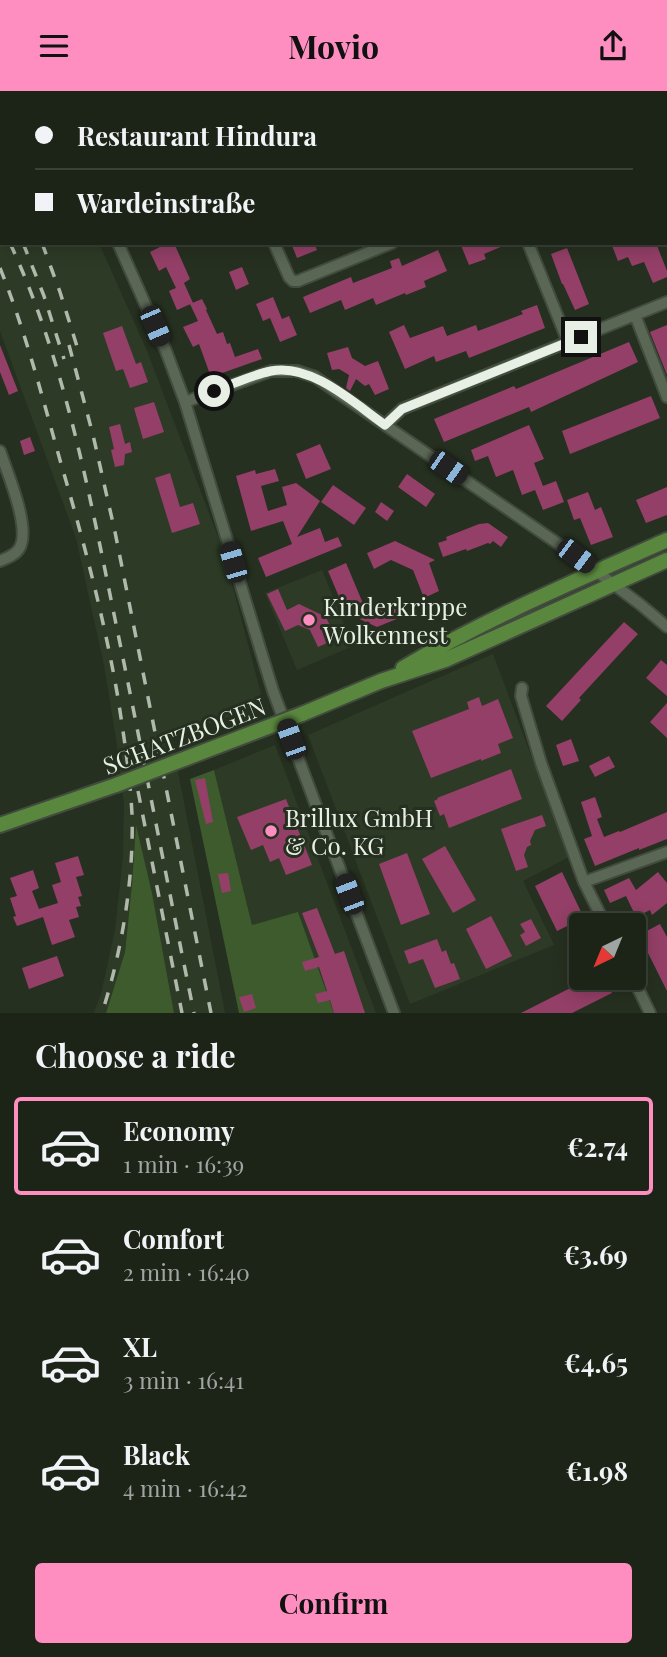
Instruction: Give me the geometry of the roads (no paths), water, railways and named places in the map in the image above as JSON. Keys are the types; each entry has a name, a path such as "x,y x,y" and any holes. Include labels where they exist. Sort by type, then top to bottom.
{"main road":[{"name":"SCHATZBOGEN","path":"381,681 486,623 667,540"},
{"name":"SCHATZBOGEN","path":"0,825 116,785 381,681 445,660 667,560"}],"street":[{"path":"119,245 166,351 204,461 273,691 394,1013"},
{"path":"275,245 289,277 298,281 386,245"},
{"path":"529,245 568,342"},
{"path":"385,425 402,409 667,302"},
{"path":"635,315 667,397"},
{"path":"184,402 271,371 297,371 322,382 596,572 667,627"},
{"path":"0,451 22,516 23,538 19,549 12,556 0,561"},
{"path":"522,688 521,696 541,763 583,882 599,913"},
{"path":"583,882 667,852"},
{"path":"639,991 650,1013"}],"railway":[{"path":"11,245 46,334 85,476 194,1013"},
{"path":"24,245 64,359"},
{"path":"43,245 80,356"},
{"path":"0,268 33,363 85,549 106,638 125,742 132,814 129,889 121,940 102,1013"},
{"path":"69,345 115,532 211,1013"},
{"path":"138,791 182,1013"}],"place":[{"name":"Kinderkrippe Wolkennest","path":"309,620"},
{"name":"Brillux GmbH & Co. KG","path":"271,831"}]}
